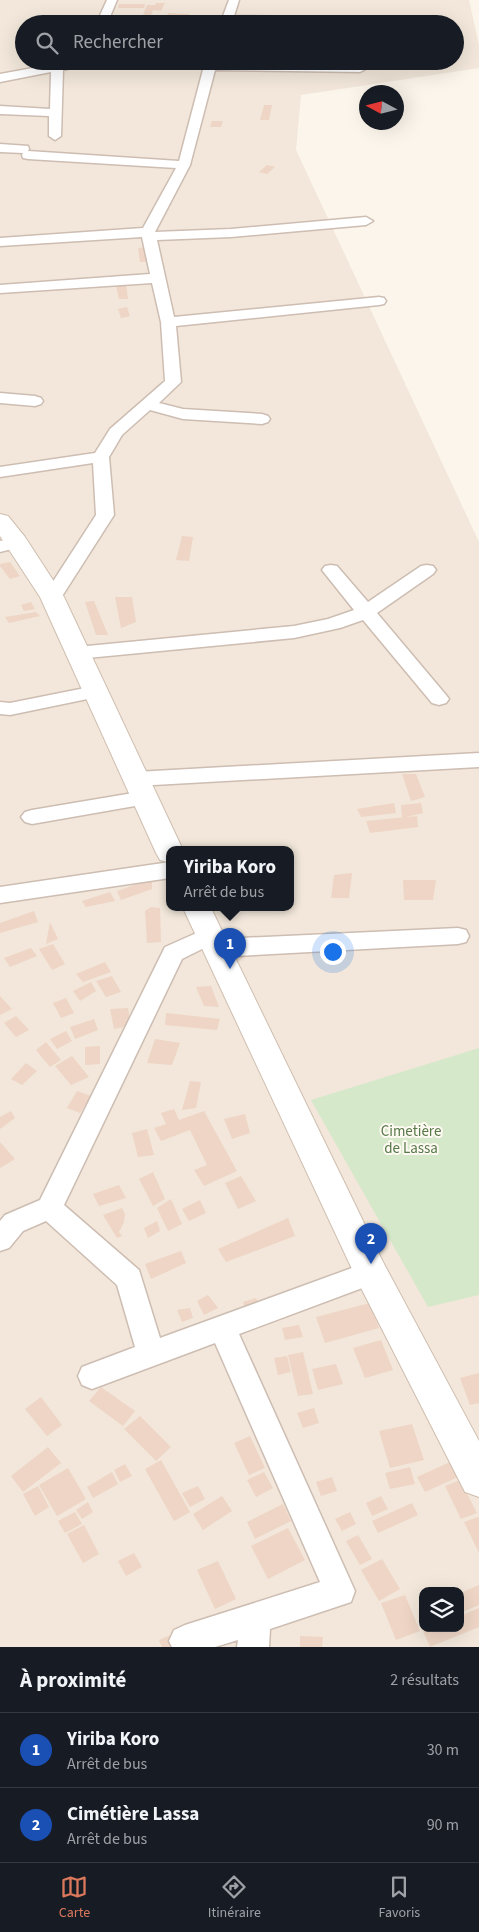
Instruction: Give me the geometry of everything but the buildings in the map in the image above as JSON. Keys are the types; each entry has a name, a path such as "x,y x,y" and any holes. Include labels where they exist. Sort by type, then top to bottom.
{"street":[{"path":"105,15 112,0"},
{"path":"228,15 234,0"},
{"path":"0,78 46,70"},
{"path":"54,136 57,70"},
{"path":"52,597 105,515 101,457 116,432 173,382 168,322 149,234 184,165 208,70"},
{"path":"0,110 55,113"},
{"path":"0,148 25,152 184,165"},
{"path":"0,242 149,234 231,234 366,221"},
{"path":"0,289 159,278"},
{"path":"168,322 379,301"},
{"path":"0,398 35,401"},
{"path":"148,405 183,414 262,419"},
{"path":"0,472 101,457"},
{"path":"0,521 9,545 52,597 167,846"},
{"path":"331,570 439,699"},
{"path":"77,653 294,632 332,624 366,612 427,570"},
{"path":"0,708 10,709 95,692"},
{"path":"32,817 140,789 479,760"},
{"path":"0,895 166,871"},
{"path":"0,1240 14,1223 49,1208 174,953 208,930 458,936"},
{"path":"208,930 371,1273 479,1479"},
{"path":"49,1208 130,1278 151,1354"},
{"path":"92,1376 371,1273"},
{"path":"185,1641 254,1632 340,1591 222,1328"}],"shaded area":[{"path":"0,0 469,0 479,45 479,68 301,95 296,150 479,542 479,1647 0,1647"}],"green space":[{"name":"Cimetière de Lassa","path":"479,1048 479,1295 428,1307 311,1100"}],"place":[{"name":"Yiriba Koro","path":"230,969"},
{"name":"Cimétière Lassa","path":"371,1264"}]}
